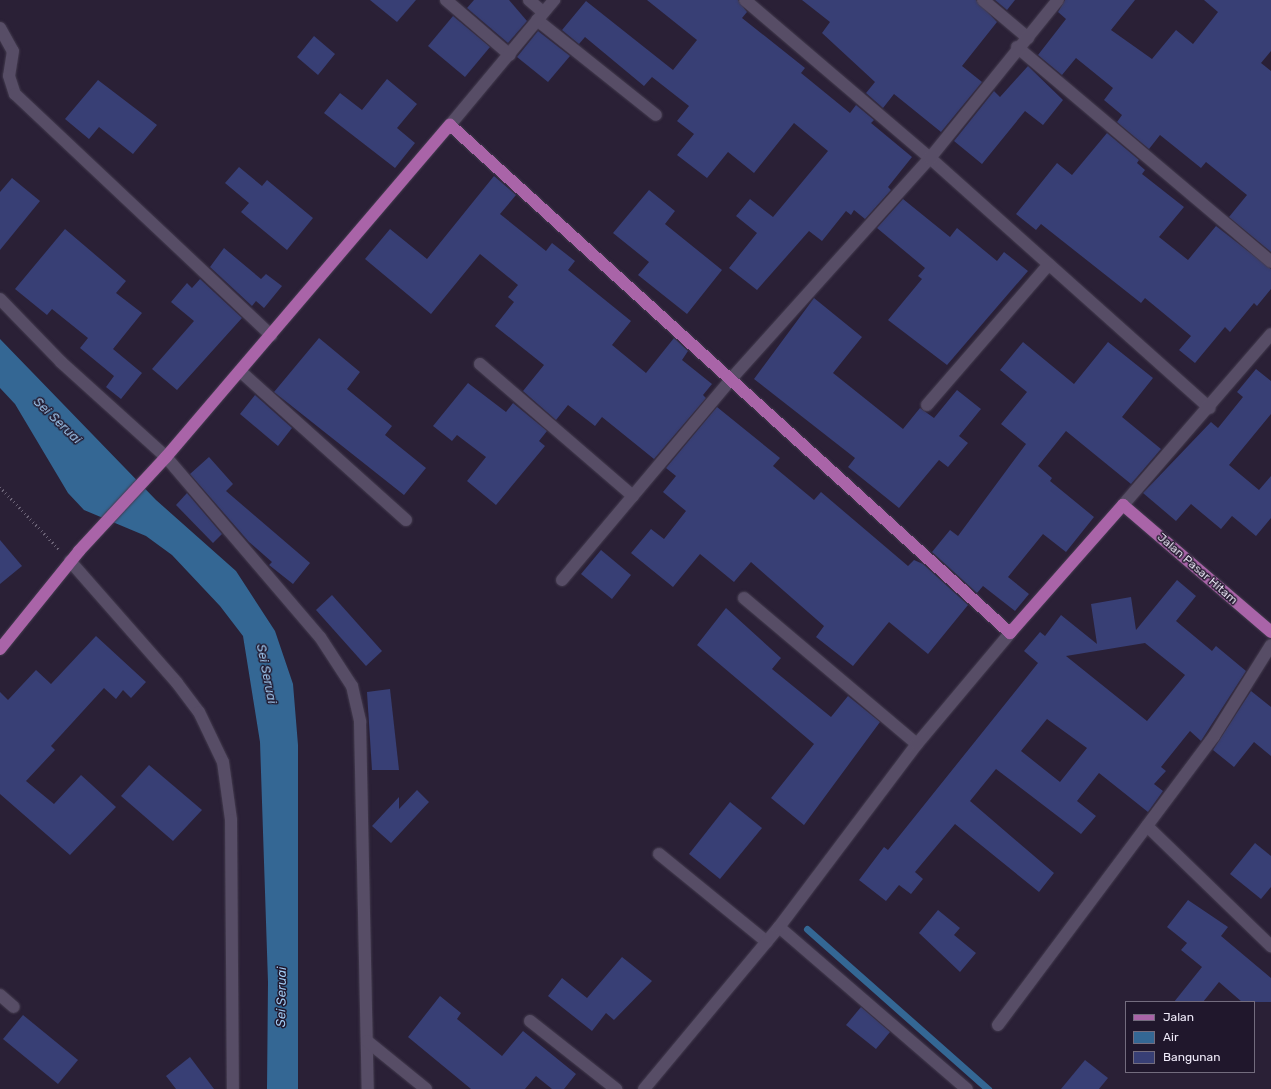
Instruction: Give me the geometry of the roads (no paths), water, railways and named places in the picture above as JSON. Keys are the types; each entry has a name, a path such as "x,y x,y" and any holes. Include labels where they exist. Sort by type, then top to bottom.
{"main road":[{"path":"0,649 70,561 166,457 450,125 1010,633 1123,505"},
{"name":"Jalan Pasar Hitam","path":"1123,505 1271,632"}],"street":[{"path":"446,0 510,55"},
{"path":"529,0 540,16 656,115"},
{"path":"450,125 510,55 554,0"},
{"path":"745,0 930,158 1210,408"},
{"path":"983,0 1028,38"},
{"path":"562,580 730,379 930,158 1017,47 1028,38 1058,0"},
{"path":"0,28 12,45 14,57 9,76 16,94 271,335"},
{"path":"1017,47 1271,262"},
{"path":"927,405 1049,264"},
{"path":"0,299 61,362 166,457 320,637 352,686 360,722 368,1089"},
{"path":"1123,505 1210,408 1271,334"},
{"path":"480,364 633,496"},
{"path":"240,372 406,520"},
{"path":"70,561 177,683 199,712 223,762 231,820 233,1089"},
{"path":"744,598 917,744"},
{"path":"644,1089 767,942 917,744 1010,633"},
{"path":"998,1025 1233,708 1271,645"},
{"path":"1147,826 1271,946"},
{"path":"658,854 767,942"},
{"path":"779,927 968,1089"},
{"path":"0,995 14,1007"},
{"path":"530,1021 616,1089"},
{"path":"367,1041 426,1089"}],"water":[{"name":"Sei Seruai","path":"0,339 156,500 236,571 275,631 293,684 298,745 298,1089 267,1089 268,982 260,742 243,636 220,606 172,555 146,536 84,510 68,493 15,404 0,388"}],"waterway":[{"path":"807,929 988,1089"}]}
